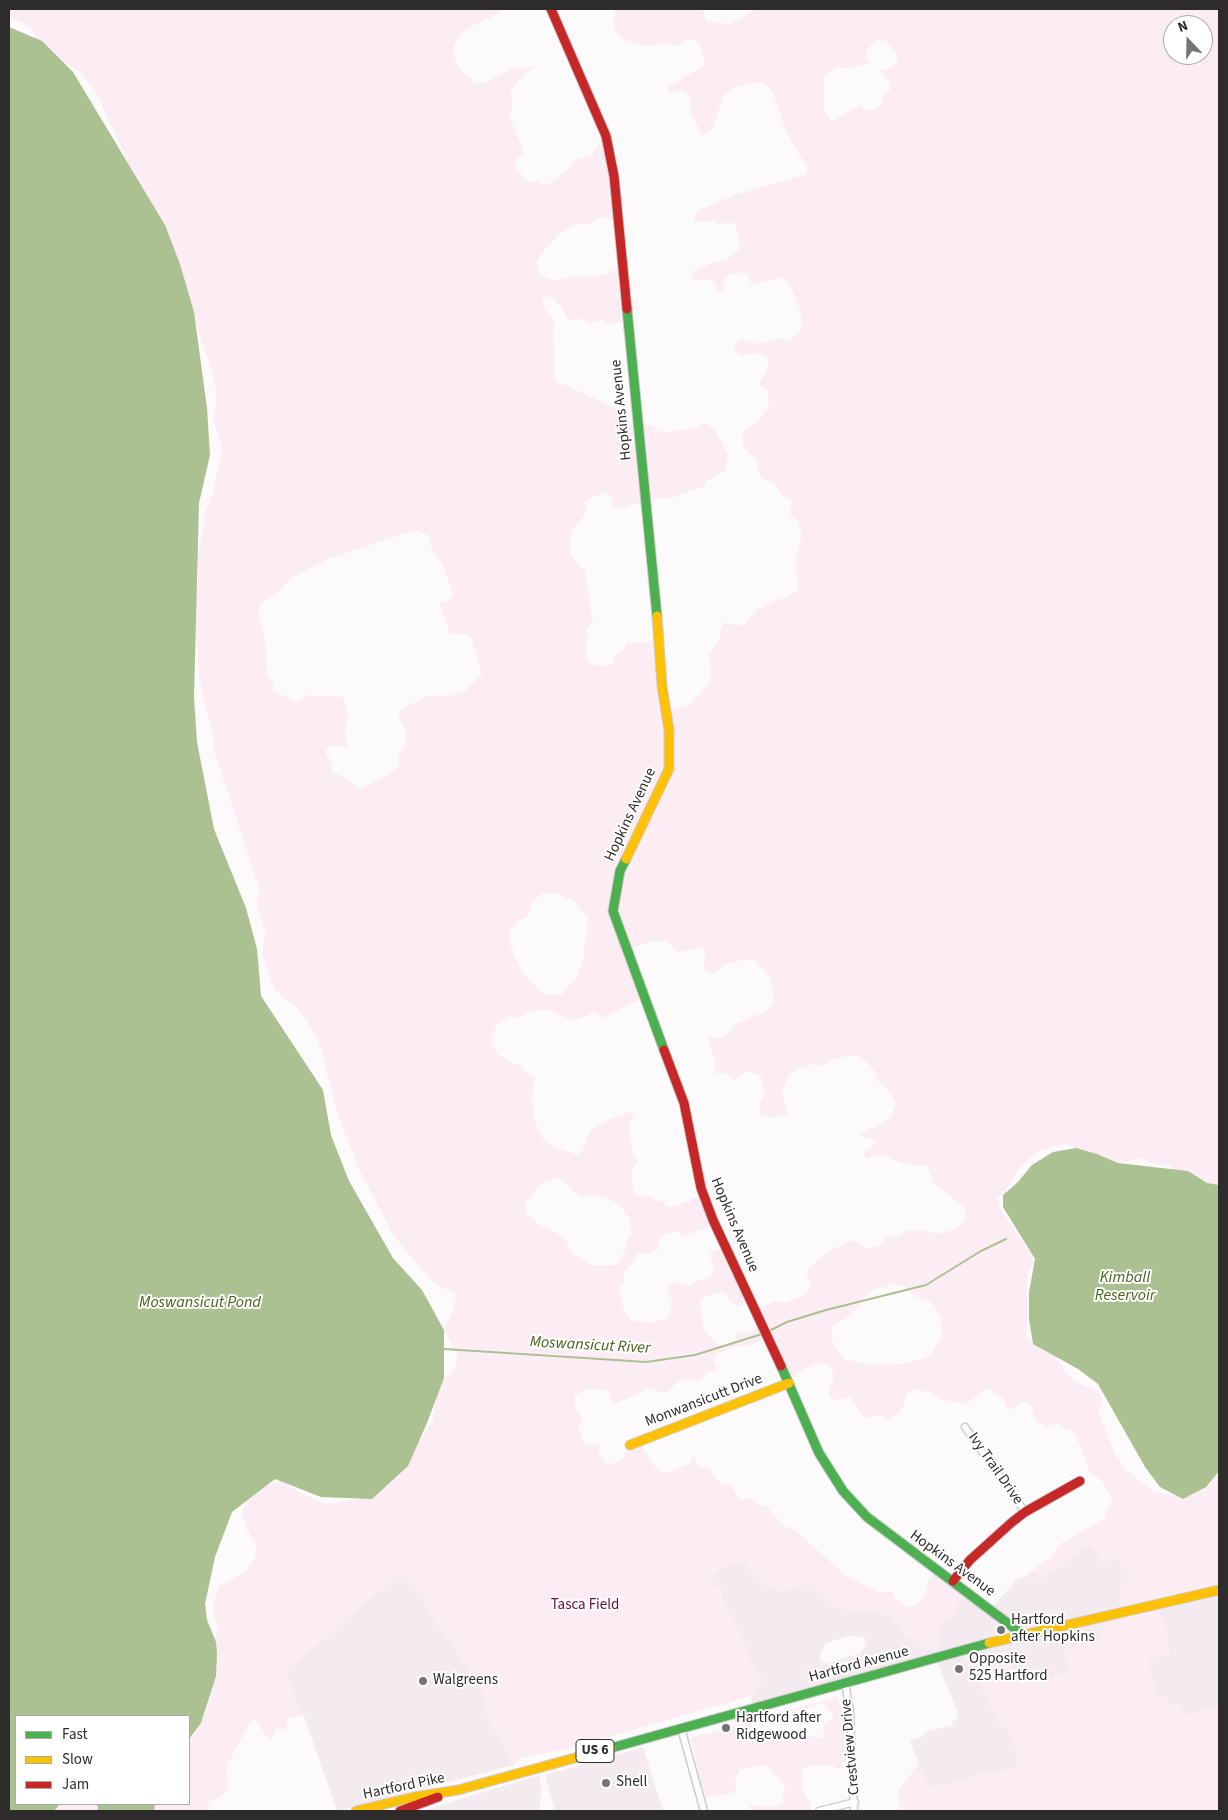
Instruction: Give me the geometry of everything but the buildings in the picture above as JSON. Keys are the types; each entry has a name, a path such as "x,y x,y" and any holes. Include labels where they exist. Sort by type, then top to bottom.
{"main road":[{"name":"Hopkins Avenue","path":"551,9 606,136 612,161 656,596 662,686 669,730 669,769 657,800 620,871 613,911 616,924 684,1103 701,1188 713,1220 789,1383 819,1453 843,1491 867,1517 1022,1634"},
{"name":"Monwansicutt Drive","path":"630,1445 789,1383"},
{"path":"953,1581 970,1560 1025,1512 1080,1481"},
{"name":"Hartford Avenue","path":"509,1775 1022,1634 1219,1590"},
{"name":"Hartford Pike","path":"400,1811 458,1790 509,1775"},
{"name":"Hartford Pike","path":"356,1811 414,1797 458,1790"}],"street":[{"name":"Ivy Trail Drive","path":"965,1427 1025,1512"},
{"name":"Crestview Drive","path":"845,1683 850,1711 854,1811"},
{"path":"681,1728 704,1811"},
{"path":"819,1811 855,1802"}],"shaded area":[{"path":"1089,1544 1094,1548 1103,1563 1108,1558 1116,1557 1128,1572 1128,1579 1120,1588 1122,1610 1104,1622 1103,1635 1071,1672 1064,1676 1060,1673 1052,1679 1035,1680 1020,1673 1005,1661 969,1668 980,1680 1000,1724 1010,1731 1017,1752 1018,1767 1000,1772 983,1773 949,1785 927,1787 910,1741 922,1737 927,1731 953,1725 952,1722 957,1718 957,1710 937,1662 753,1711 751,1696 763,1681 754,1665 752,1667 750,1663 746,1646 722,1599 721,1587 715,1589 711,1577 722,1566 745,1562 753,1575 758,1575 765,1585 776,1585 780,1591 807,1581 838,1608 858,1611 873,1608 891,1617 908,1637 938,1653 937,1630 946,1618 953,1617 956,1606 967,1592 992,1608 1019,1577 1026,1577 1027,1574 1034,1571 1038,1573 1040,1580","holes":["846,1636 864,1637 866,1643 861,1653 824,1664 819,1657 825,1644"]},
{"path":"402,1574 425,1596 426,1606 481,1687 486,1707 514,1765 337,1811 304,1716 300,1715 286,1670 397,1575"},
{"path":"1219,1590 1219,1706 1186,1716 1156,1698 1148,1659 1162,1654 1168,1656 1165,1624 1159,1617 1158,1602"},
{"path":"643,1747 663,1811 555,1811 545,1775"},
{"path":"539,1775 541,1785 540,1811 425,1810"}],"green space":[{"name":"Tasca Field","path":"9,9 501,9 498,14 472,26 460,35 454,45 454,57 459,68 476,84 489,81 512,68 537,67 526,73 510,91 513,106 509,115 524,153 516,160 517,170 529,183 538,180 542,184 551,183 571,167 575,160 591,155 604,138 617,220 601,217 592,224 577,224 562,232 545,249 536,263 540,274 548,279 556,280 578,275 595,277 622,268 627,322 609,324 601,320 588,324 580,318 573,321 566,318 562,307 549,295 542,301 545,309 553,319 554,380 618,409 631,426 652,425 659,431 668,432 698,427 705,423 714,428 728,455 725,471 706,481 704,486 674,497 646,501 644,504 630,505 622,510 613,506 612,499 605,492 592,497 585,503 585,515 573,529 569,541 571,556 585,572 593,623 585,630 589,639 585,644 588,662 591,665 609,666 614,660 614,655 626,650 626,643 658,641 666,710 686,707 708,685 712,673 708,656 719,640 721,627 726,622 736,626 745,624 756,610 799,591 795,561 802,535 798,520 791,516 790,510 794,503 781,494 776,485 760,477 757,461 743,447 743,431 755,424 769,408 767,390 759,384 768,367 767,358 757,353 741,356 734,351 737,342 741,339 758,344 779,338 788,341 796,336 802,328 801,312 791,286 782,277 752,285 748,276 742,272 727,276 723,281 724,290 717,292 715,283 710,279 692,280 691,272 703,268 710,263 728,259 740,249 736,226 731,222 719,224 714,221 694,221 697,211 734,195 807,174 807,167 786,131 773,93 764,83 752,83 732,89 723,97 713,128 702,135 690,111 692,105 689,94 683,90 669,93 667,88 703,66 705,60 699,44 694,39 676,46 668,43 647,46 627,41 618,34 614,27 615,9 703,9 707,21 729,24 752,12 753,9 1219,9 1219,1191 1175,1174 1172,1166 1149,1163 1143,1158 1111,1164 1066,1144 1035,1153 1019,1169 1007,1189 997,1198 1001,1210 1030,1252 1034,1262 1027,1275 1027,1336 1034,1345 1038,1342 1053,1350 1065,1373 1080,1384 1098,1391 1102,1398 1099,1412 1101,1419 1114,1451 1124,1468 1155,1493 1184,1495 1219,1472 1219,1590 1158,1602 1159,1617 1165,1624 1170,1653 1168,1656 1162,1654 1148,1659 1156,1697 1166,1696 1170,1706 1180,1704 1186,1715 1219,1706 1219,1811 897,1811 900,1803 897,1793 918,1764 928,1787 949,1785 983,1773 1000,1772 1018,1767 1017,1752 1010,1731 1000,1724 983,1690 980,1679 969,1668 966,1659 975,1656 993,1656 1035,1680 1052,1679 1060,1673 1064,1676 1071,1672 1064,1652 1085,1640 1097,1640 1103,1636 1105,1615 1122,1610 1118,1596 1121,1594 1120,1588 1128,1579 1128,1572 1116,1557 1108,1558 1103,1563 1094,1548 1089,1544 1040,1580 1038,1580 1040,1576 1034,1571 1038,1565 1052,1556 1061,1543 1106,1518 1106,1510 1112,1505 1112,1499 1102,1481 1095,1475 1091,1476 1082,1449 1072,1430 1065,1429 1058,1423 1047,1427 1043,1425 1035,1420 1031,1405 1025,1402 1008,1410 1002,1397 996,1396 991,1390 985,1389 965,1405 940,1399 931,1393 917,1389 906,1394 903,1407 898,1413 887,1420 881,1415 864,1418 851,1397 833,1400 829,1395 834,1375 829,1365 817,1363 804,1368 788,1380 769,1339 742,1347 736,1346 717,1354 713,1361 717,1370 706,1373 702,1379 694,1381 684,1379 675,1384 671,1390 664,1393 646,1387 642,1392 613,1405 610,1394 605,1390 588,1389 575,1395 575,1408 582,1418 578,1428 583,1441 588,1445 600,1443 598,1452 605,1463 612,1464 622,1460 627,1449 640,1444 656,1468 663,1474 689,1464 694,1456 699,1467 709,1468 719,1482 731,1485 740,1500 751,1498 760,1505 765,1505 786,1528 794,1529 845,1575 878,1592 893,1592 894,1597 906,1607 914,1606 921,1600 927,1590 927,1582 937,1570 967,1592 956,1606 953,1617 946,1618 937,1630 943,1639 937,1647 938,1653 908,1637 891,1617 873,1608 858,1611 838,1608 807,1581 800,1587 780,1591 776,1586 761,1585 758,1576 753,1575 745,1562 722,1566 711,1577 715,1589 721,1587 722,1599 746,1646 750,1663 752,1666 755,1664 763,1682 751,1696 563,1750 519,1758 514,1765 483,1710 486,1707 481,1687 426,1606 425,1596 402,1574 397,1575 286,1670 300,1712 299,1716 288,1719 285,1731 277,1728 271,1740 268,1739 256,1720 251,1721 227,1765 228,1789 221,1797 208,1802 209,1811 151,1811 151,1805 190,1805 190,1733 202,1721 207,1711 213,1643 218,1628 212,1607 219,1586 244,1572 255,1559 256,1545 245,1525 242,1513 246,1501 262,1487 282,1481 300,1493 326,1504 351,1500 368,1494 414,1449 433,1421 436,1398 441,1383 456,1367 458,1356 444,1328 452,1314 456,1299 454,1293 434,1284 393,1235 357,1165 336,1109 323,1055 316,1035 299,1010 274,989 262,954 265,931 257,908 259,887 214,751 212,731 199,677 193,619 198,578 196,560 203,532 204,514 214,490 222,447 214,422 217,400 214,377 179,276 96,92 78,70 67,64 42,56 37,46 34,32 22,22 9,18","holes":["875,41 886,41 898,55 897,62 890,69 878,69 889,81 891,89 884,95 882,104 876,109 865,110 860,105 831,122 824,109 824,78 836,68 850,68 871,63 867,58 866,51","412,531 418,531 430,536 431,547 442,564 453,593 449,601 439,602 450,634 466,635 472,640 482,674 465,691 450,696 430,695 399,710 399,718 406,733 406,746 399,752 399,765 390,774 359,789 349,780 333,772 331,761 326,755 326,750 329,747 348,746 345,732 348,713 343,697 309,695 296,701 274,691 272,680 268,676 264,635 259,616 260,604 280,591 290,579 329,559","541,894 558,894 565,899 571,899 588,918 583,961 577,977 561,995 546,995 536,987 522,972 509,942 509,931 518,921 528,917 531,904","654,941 666,941 679,952 702,947 706,952 704,962 706,972 715,974 724,965 741,960 753,960 771,978 773,1003 764,1012 733,1025 733,1029 721,1038 707,1038 715,1060 714,1073 726,1073 735,1080 743,1073 751,1072 761,1076 765,1094 760,1104 760,1115 768,1116 769,1118 787,1114 782,1090 789,1075 796,1070 813,1064 824,1066 833,1059 855,1055 868,1063 874,1070 878,1081 890,1092 896,1104 890,1119 860,1134 868,1139 876,1139 876,1143 865,1151 865,1158 885,1156 907,1165 927,1166 935,1185 964,1206 966,1220 956,1228 939,1234 920,1230 905,1231 900,1235 886,1236 882,1244 871,1248 863,1247 853,1240 833,1249 818,1260 807,1272 811,1286 806,1294 785,1303 775,1301 757,1309 762,1326 748,1333 738,1332 734,1341 722,1345 716,1344 704,1329 700,1302 704,1297 721,1292 727,1295 736,1307 752,1301 726,1246 710,1253 714,1268 713,1275 689,1285 679,1282 666,1286 672,1301 668,1317 656,1322 631,1321 624,1310 619,1293 621,1285 624,1284 624,1272 635,1261 637,1254 649,1254 659,1249 658,1241 662,1236 673,1232 679,1232 683,1236 715,1225 703,1196 672,1207 667,1207 662,1201 656,1201 651,1196 635,1196 633,1192 632,1171 638,1160 634,1156 630,1138 630,1123 634,1118 630,1112 610,1119 590,1131 582,1152 577,1155 553,1146 543,1139 535,1122 532,1099 535,1076 531,1076 520,1065 510,1062 497,1054 492,1044 492,1037 497,1024 509,1016 516,1018 532,1011 543,1011 546,1009 574,1021 595,1012 602,1018 644,998 628,949","559,1178 574,1193 584,1197 591,1195 605,1197 619,1204 630,1220 632,1234 628,1239 626,1249 616,1265 591,1265 572,1252 564,1237 539,1225 526,1213 525,1204 539,1186 547,1181","893,1284 904,1287 914,1296 933,1303 942,1322 941,1337 929,1357 903,1364 868,1365 845,1359 836,1349 832,1340 832,1327 853,1313 871,1291"]},
{"path":"837,1697 846,1723 847,1761 842,1762 842,1768 836,1768 832,1765 809,1765 802,1771 802,1790 810,1803 811,1811 751,1811 748,1802 756,1806 772,1807 782,1804 785,1785 767,1766 759,1766 740,1770 735,1779 736,1792 704,1798 691,1738","holes":["823,1703 834,1717 823,1727 824,1735 821,1738 802,1733 781,1738 765,1737 753,1745 746,1736 754,1724"]},
{"path":"55,1805 97,1805 98,1811 46,1811"}],"water":[{"name":"Moswansicut Pond","path":"9,27 42,41 73,72 165,225 180,264 194,312 207,408 210,455 199,503 194,697 197,742 214,829 246,908 257,949 261,996 323,1090 331,1135 349,1181 393,1258 422,1290 444,1330 444,1378 408,1466 372,1499 321,1497 275,1479 232,1512 215,1557 205,1604 207,1620 216,1642 216,1676 201,1723 190,1738 190,1715 15,1715 15,1805 59,1805 54,1811 9,1811"},
{"name":"Kimball Reservoir","path":"1076,1148 1118,1163 1188,1171 1207,1183 1219,1185 1219,1471 1206,1487 1183,1499 1160,1487 1145,1467 1098,1384 1078,1369 1033,1344 1029,1319 1029,1292 1035,1259 1003,1207 1003,1195 1017,1183 1032,1165 1053,1152"},
{"path":"97,1805 155,1805 154,1811 98,1811"}],"waterway":[{"name":"Moswansicut River","path":"771,1330 787,1322 826,1310 926,1285 981,1251 1006,1239"},
{"name":"Moswansicut River","path":"444,1349 646,1362 695,1355 762,1334"}],"traffic: fast":[{"path":"627,309 657,616"},
{"path":"626,859 620,871 613,911 664,1050"},
{"path":"781,1366 819,1453 843,1491 867,1517 1022,1634"},
{"path":"611,1748 989,1643"}],"traffic: slow":[{"path":"626,859 669,769 669,730 662,686 657,616"},
{"path":"630,1445 789,1383"},
{"path":"989,1643 1219,1590"},
{"path":"356,1811 414,1797 458,1790 611,1748"}],"traffic: jam":[{"path":"551,9 606,136 614,176 627,309"},
{"path":"664,1050 684,1103 701,1188 713,1220 781,1366"},
{"path":"953,1581 970,1560 1011,1523 1025,1512 1080,1481"},
{"path":"400,1811 438,1797"}],"place":[{"name":"Hartford after Hopkins","path":"1001,1630"},
{"name":"Opposite 525 Hartford","path":"959,1669"},
{"name":"Walgreens","path":"423,1681"},
{"name":"Hartford after Ridgewood","path":"726,1728"},
{"name":"Shell","path":"606,1783"}]}
